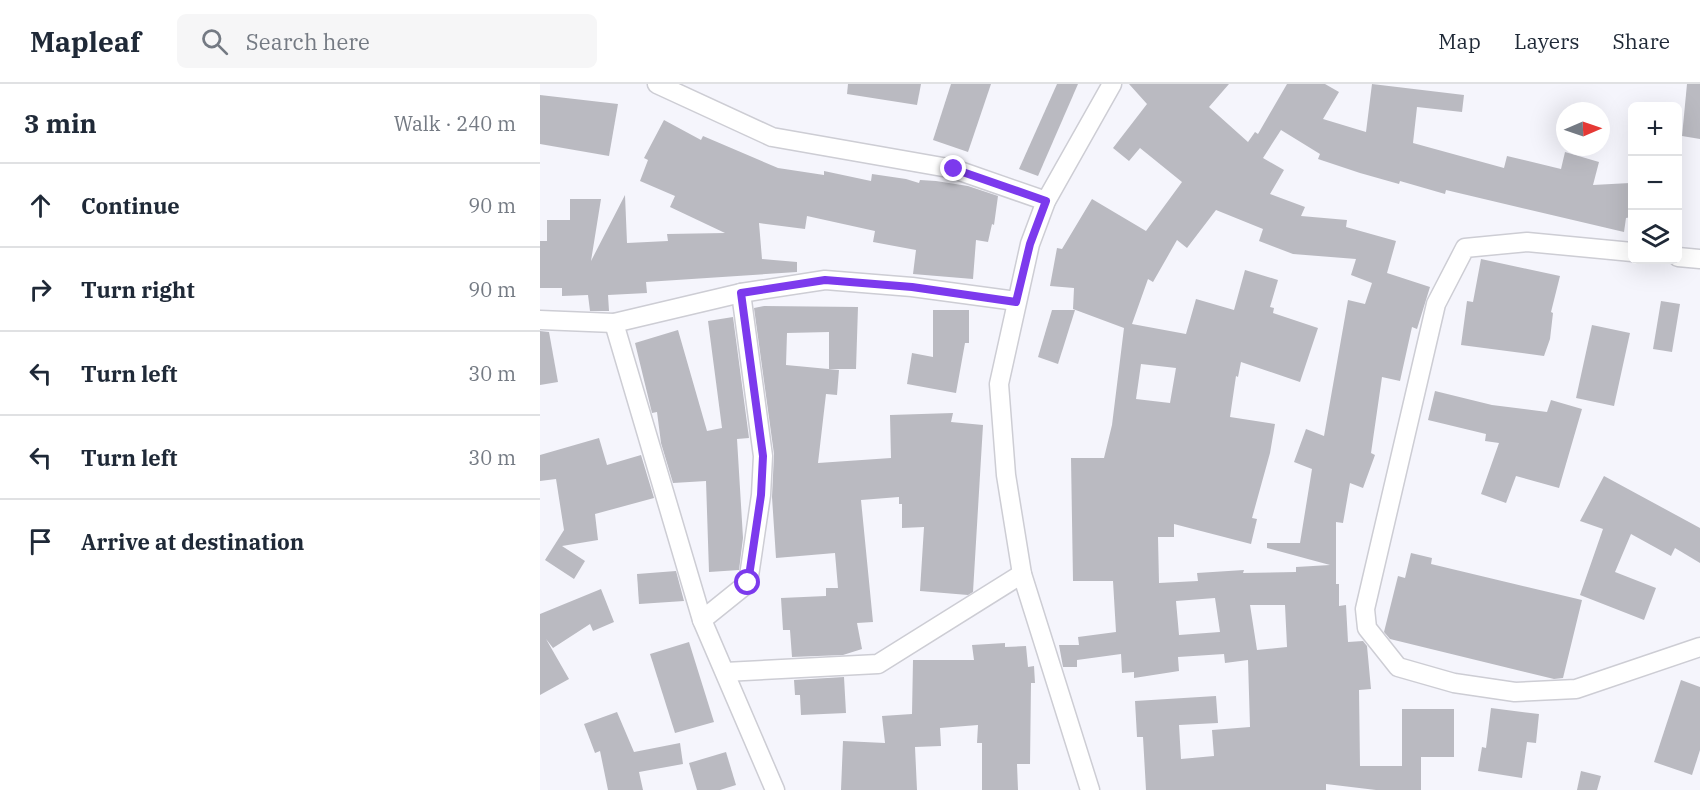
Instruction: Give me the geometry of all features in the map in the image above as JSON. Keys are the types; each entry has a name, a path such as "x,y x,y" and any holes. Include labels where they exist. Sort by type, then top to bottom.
{"street":[{"path":"657,84 772,137 954,169 1046,201"},
{"path":"1090,790 1022,574 1006,475 999,384 1030,244 1046,201 1112,84"},
{"path":"1628,252 1527,242 1465,248 1436,304 1365,609 1367,628 1398,667 1454,683 1515,692 1576,689 1700,646"},
{"path":"1682,257 1700,259"},
{"path":"540,320 614,323 741,293 825,280 912,287 1016,302"},
{"path":"702,620 748,583 761,495 763,456 741,293"},
{"path":"614,323 702,620 775,790"},
{"path":"725,672 878,664 1022,574"}],"building":[{"path":"848,84 921,84 917,105 847,94"},
{"path":"951,84 991,84 968,152 933,140"},
{"path":"1057,84 1078,84 1038,176 1019,169"},
{"path":"1129,84 1229,84 1209,107 1248,142 1255,132 1258,134 1287,84 1325,84 1339,92 1323,119 1366,132 1372,84 1464,95 1462,112 1417,107 1413,143 1504,168 1507,156 1561,169 1564,156 1579,156 1599,162 1593,185 1628,183 1628,218 1626,218 1624,232 1446,190 1445,194 1400,181 1399,184 1360,173 1318,159 1320,154 1281,130 1263,158 1284,170 1270,194 1305,207 1301,216 1347,220 1346,227 1396,241 1387,273 1430,287 1417,329 1412,327 1400,381 1382,377 1371,453 1375,455 1363,488 1350,483 1343,523 1336,522 1336,584 1339,584 1339,606 1346,605 1348,642 1363,641 1367,646 1371,689 1359,690 1360,766 1402,766 1402,709 1454,709 1454,757 1421,757 1421,790 1376,790 1326,784 1326,790 1146,790 1143,737 1137,737 1135,701 1216,696 1218,723 1179,725 1181,759 1214,756 1212,730 1250,727 1248,660 1225,663 1224,654 1178,657 1179,671 1134,678 1134,672 1122,673 1121,654 1077,660 1077,667 1063,667 1059,645 1079,645 1078,637 1116,632 1113,581 1073,581 1071,458 1104,458 1112,425 1124,328 1073,309 1074,288 1050,286 1057,248 1062,249 1092,199 1146,231 1182,182 1140,148 1129,161 1113,148 1147,104","holes":["1216,210 1263,229 1259,241 1293,254 1356,259 1351,275 1372,283 1365,304 1348,300 1324,436 1306,429 1294,462 1312,469 1300,543 1267,543 1267,548 1330,565 1296,567 1296,572 1243,573 1244,570 1197,573 1198,581 1159,583 1158,537 1174,537 1174,524 1251,544 1257,519 1252,518 1270,453 1275,424 1230,417 1236,376 1238,377 1241,362 1300,382 1318,328 1273,313 1274,308 1270,307 1278,280 1245,270 1234,310 1196,299 1186,334 1132,324 1148,279 1153,282 1177,240 1187,248","1141,364 1176,368 1170,403 1136,399","1215,598 1220,632 1179,635 1176,601","1250,605 1285,605 1287,647 1257,650"]},
{"path":"1687,84 1700,84 1700,139 1682,136"},
{"path":"540,95 618,104 609,156 540,144"},
{"path":"664,120 701,140 703,136 778,168 824,175 824,171 871,181 872,174 919,183 920,180 936,181 968,186 998,196 994,225 992,224 988,242 976,240 973,279 913,274 916,250 873,242 875,231 807,216 805,229 759,223 762,259 797,262 797,272 646,282 647,293 608,295 609,311 590,311 588,295 562,296 562,288 540,288 540,241 547,241 547,220 570,220 570,199 601,199 591,261 625,195 627,243 668,241 667,234 725,233 670,207 675,196 640,181 648,160 644,158"},
{"path":"1481,259 1560,276 1551,312 1553,313 1550,339 1544,356 1461,345 1467,301 1473,302"},
{"path":"1661,301 1680,304 1672,352 1653,349"},
{"path":"764,306 858,307 856,369 829,369 829,332 787,333 786,365 839,370 837,395 826,394 818,463 891,458 890,415 953,413 951,422 983,425 973,592 968,595 920,591 924,527 902,528 902,504 899,504 899,497 861,500 873,622 857,623 862,649 843,655 792,657 790,630 783,630 781,598 826,596 826,588 838,588 835,553 776,558 772,497 774,454 754,308"},
{"path":"933,310 969,310 969,343 965,343 956,393 907,384 912,353 933,357"},
{"path":"1052,310 1075,310 1058,364 1038,357"},
{"path":"733,317 749,438 737,439 743,538 739,570 709,572 706,481 673,483 661,443 657,412 652,413 635,343 678,330 707,431 722,428 708,321"},
{"path":"1592,325 1630,333 1614,406 1576,398"},
{"path":"540,331 549,332 558,382 540,385"},
{"path":"1435,391 1492,405 1547,412 1551,400 1582,409 1559,488 1516,476 1506,503 1481,494 1499,443 1485,441 1486,434 1428,420"},
{"path":"599,438 607,465 641,455 654,498 595,514 598,540 562,546 585,561 574,579 545,560 564,530 556,479 540,481 540,455"},
{"path":"1604,476 1700,528 1700,563 1675,548 1671,556 1631,534 1615,572 1656,588 1644,620 1580,595 1603,529 1580,521"},
{"path":"1411,553 1432,558 1431,564 1582,600 1563,678 1554,679 1390,639 1384,632 1398,576 1405,578"},
{"path":"676,571 684,601 639,604 637,574"},
{"path":"601,589 614,622 593,631 590,624 553,648 546,639 569,679 540,695 540,614"},
{"path":"689,642 714,722 675,733 650,654"},
{"path":"1005,643 1005,647 1026,646 1028,667 1034,666 1035,683 1031,683 1030,764 1017,764 1018,790 982,790 982,743 977,743 978,725 940,728 941,746 915,747 917,790 841,790 843,741 885,743 882,716 912,714 913,660 974,660 972,645"},
{"path":"844,677 846,713 801,715 800,695 795,695 794,680"},
{"path":"1681,680 1700,687 1700,750 1692,775 1654,762"},
{"path":"1491,708 1539,714 1536,743 1527,742 1522,778 1478,771 1482,747 1486,748"},
{"path":"617,712 634,752 680,743 683,764 639,772 643,790 608,790 600,751 595,753 584,724"},
{"path":"726,752 736,785 720,790 697,790 689,763"},
{"path":"1581,771 1601,776 1597,790 1577,790"}],"route":[{"path":"748,583 761,495 763,456 741,293 825,280 912,287 1016,302 1030,244 1046,201 954,169"}]}
